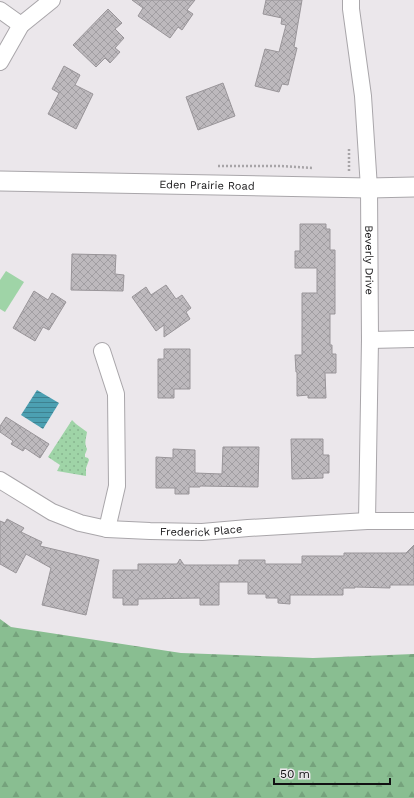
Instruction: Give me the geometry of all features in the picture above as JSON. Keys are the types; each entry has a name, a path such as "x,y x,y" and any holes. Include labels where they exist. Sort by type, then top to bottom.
{"street":[{"path":"0,62 21,25 52,0"},
{"name":"Beverly Drive","path":"352,0 351,9 363,96 369,188 370,340 367,521"},
{"path":"0,10 21,25"},
{"name":"Eden Prairie Road","path":"0,182 369,188 414,187"},
{"path":"370,340 414,340"},
{"path":"102,351 116,394 117,486 107,529"},
{"name":"Frederick Place","path":"0,480 52,512 80,523 107,529 202,532 367,521 414,521"}],"path":[{"path":"349,171 350,143"}],"green space":[{"path":"6,271 24,282 5,312 0,309 0,280"},
{"path":"72,420 87,432 85,443 87,449 85,457 89,460 86,468 86,476 57,471 60,465 48,457"},
{"path":"0,619 11,627 181,653 313,658 414,654 414,798 0,798"}],"water":[{"path":"37,390 59,403 43,429 21,415"}],"building":[{"path":"132,0 195,0 187,10 193,14 182,30 178,27 170,38 138,16 143,8"},
{"path":"266,0 302,0 294,47 297,48 288,85 282,84 279,92 255,86 265,49 279,52 286,25 281,24 282,18 263,14"},
{"path":"108,9 122,23 115,29 124,38 115,48 120,52 110,63 105,58 96,67 73,45"},
{"path":"64,66 80,75 75,85 93,94 76,129 48,114 59,93 52,89"},
{"path":"223,83 235,116 198,130 186,97"},
{"path":"300,224 326,224 326,229 330,229 330,250 335,250 335,314 330,314 330,345 332,345 332,354 336,354 336,373 325,373 326,398 308,398 308,395 297,396 295,355 302,355 302,293 317,293 317,268 295,268 295,251 300,251"},
{"path":"72,254 116,255 115,274 124,275 123,291 71,290"},
{"path":"166,285 176,299 182,295 191,308 186,312 190,319 164,337 164,325 156,331 132,297 146,287 151,295"},
{"path":"34,291 48,300 52,293 66,302 49,330 43,327 35,341 13,328"},
{"path":"164,349 190,349 190,389 174,389 174,398 158,398 158,359 164,359"},
{"path":"6,417 49,444 40,458 25,448 23,451 11,444 13,441 0,432 0,426"},
{"path":"291,439 323,439 323,455 329,455 329,473 323,473 323,478 292,479"},
{"path":"223,447 259,447 258,487 189,487 189,494 175,494 175,488 156,488 156,457 173,458 173,449 195,450 195,473 222,474"},
{"path":"7,519 24,528 21,532 42,542 40,546 99,560 86,615 42,605 51,568 26,554 16,573 0,564 0,521 5,523"},
{"path":"414,545 414,585 390,585 390,588 343,588 343,595 290,595 290,604 278,603 278,598 266,598 266,594 248,594 248,582 219,582 219,605 200,605 200,598 138,599 138,605 123,605 123,598 113,598 113,570 138,570 138,564 177,564 180,559 184,565 239,565 239,560 265,560 265,564 302,564 302,556 344,556 344,553 406,553"}]}
